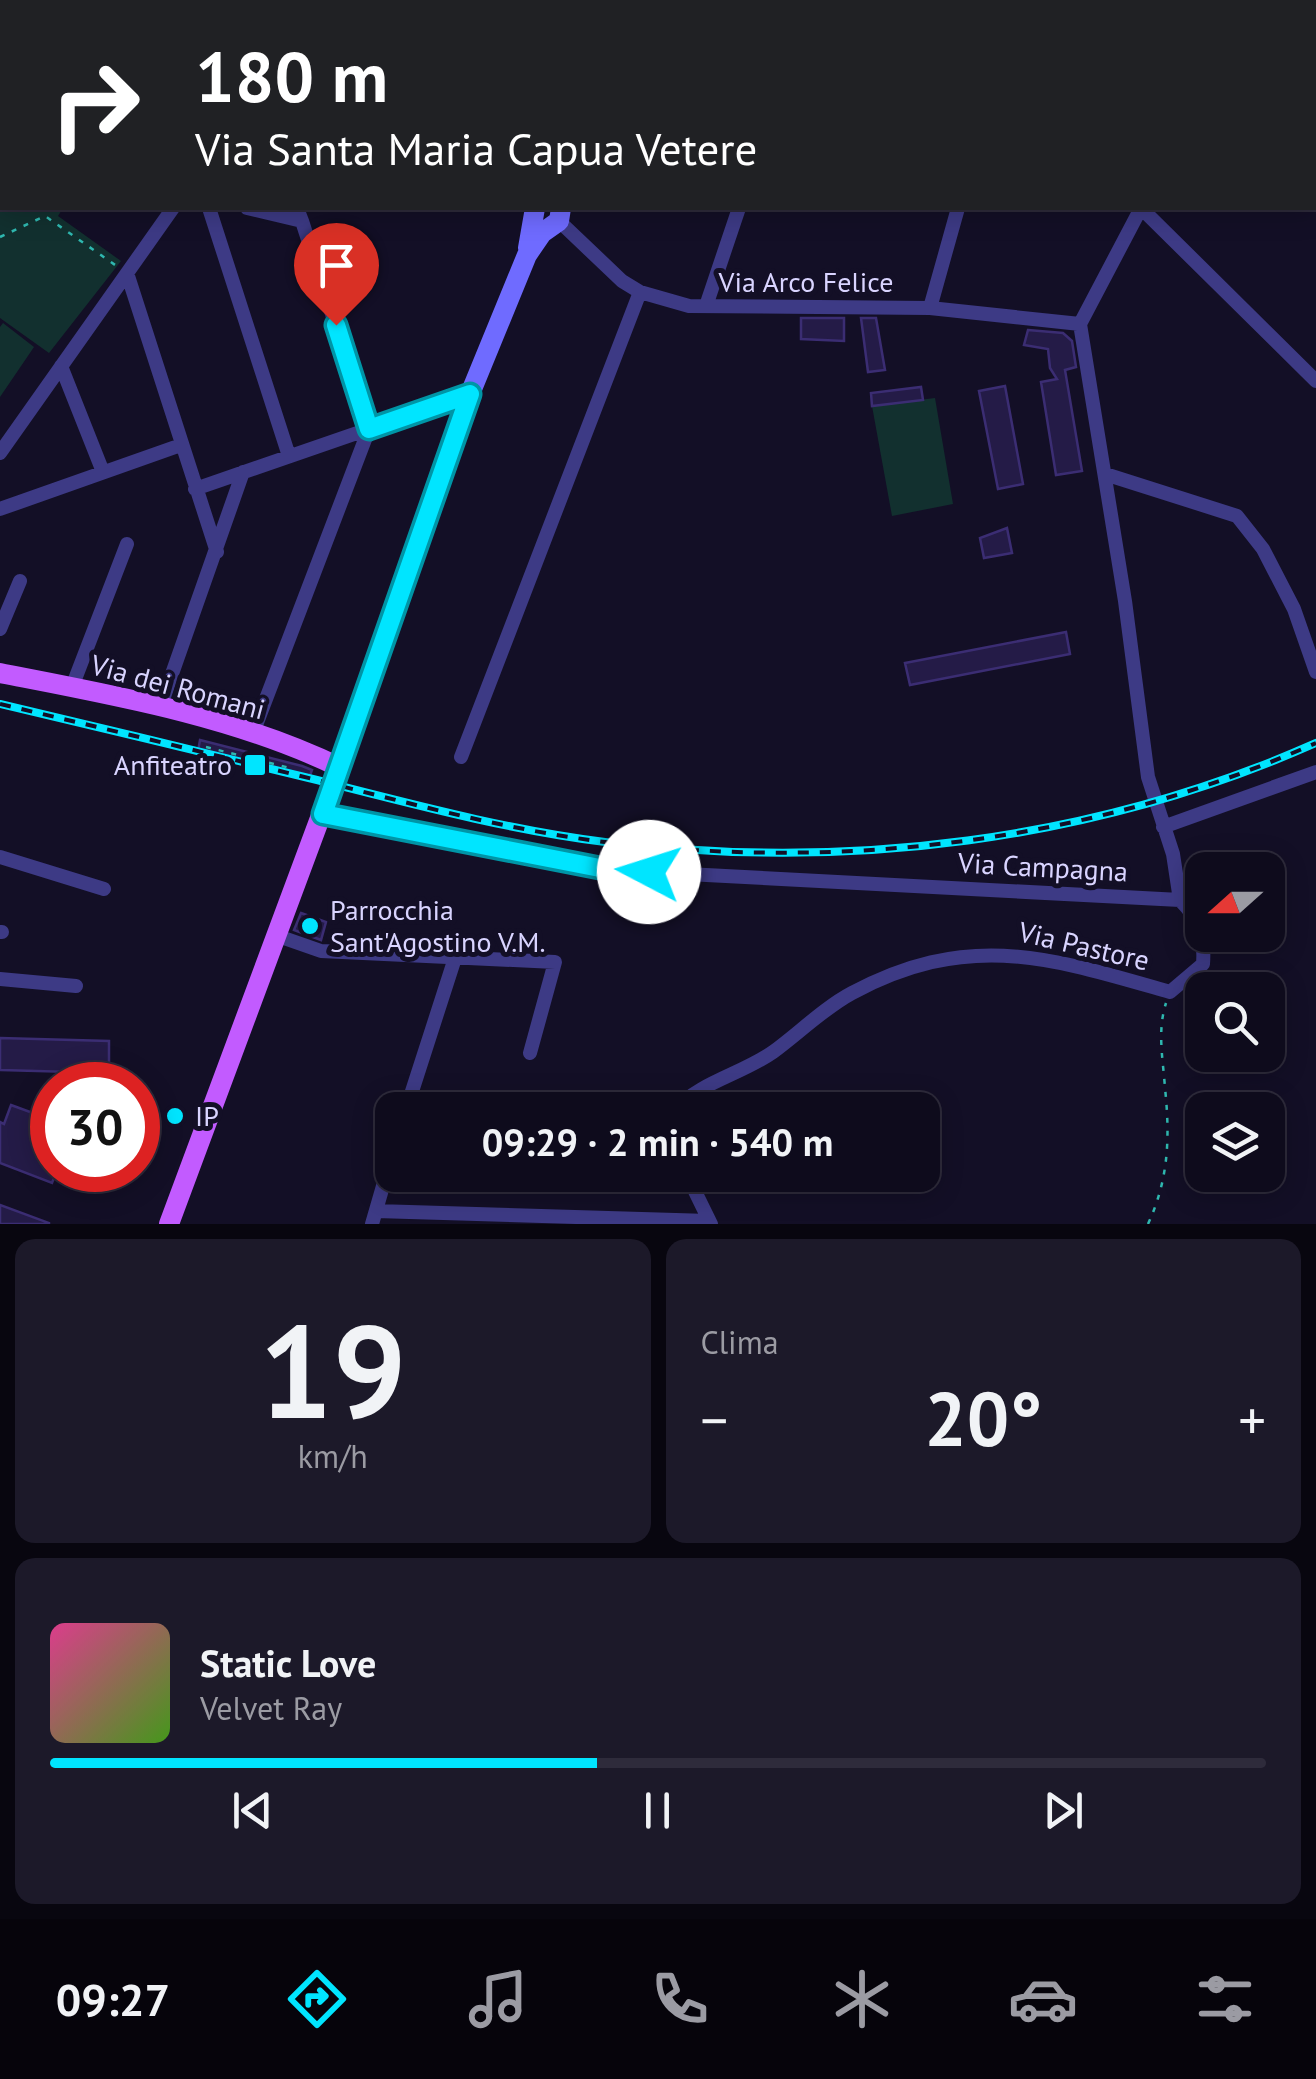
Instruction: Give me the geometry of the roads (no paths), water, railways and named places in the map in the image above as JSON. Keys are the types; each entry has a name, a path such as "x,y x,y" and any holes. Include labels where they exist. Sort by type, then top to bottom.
{"main road":[{"path":"527,256 535,210"},
{"path":"169,1224 323,814 470,394 527,256 560,214"},
{"name":"Via dei Romani","path":"0,673 254,733 339,767"}],"street":[{"path":"0,453 172,210"},
{"path":"210,210 289,456"},
{"path":"254,733 369,429 300,214 265,210"},
{"path":"706,306 738,210"},
{"path":"930,308 957,210"},
{"path":"1140,210 1080,324 1148,777 1180,880 1180,900"},
{"path":"1143,210 1316,380"},
{"name":"Via Arco Felice","path":"560,214 622,281 640,292 690,306 930,308 1080,324"},
{"path":"127,273 217,552"},
{"path":"461,757 640,292"},
{"path":"62,366 103,472"},
{"path":"195,489 470,394"},
{"path":"0,508 181,445"},
{"path":"160,708 243,472"},
{"path":"1105,474 1237,516 1263,549 1303,632 1316,672"},
{"path":"72,687 127,544"},
{"path":"0,629 20,582"},
{"path":"1303,632 1316,622"},
{"path":"1163,827 1316,772"},
{"name":"Via Campagna","path":"323,814 610,870 1180,900"},
{"path":"0,857 104,889"},
{"name":"Via Pastore","path":"695,1092 769,1055 850,994 921,964 1002,953 1034,956 1170,992 1203,964 1205,944 1196,916 1180,900"},
{"path":"278,936 321,952 556,962 530,1054"},
{"path":"412,1092 456,958"},
{"path":"0,980 76,986"},
{"path":"381,1192 374,1217 710,1222 695,1192"}],"railway":[{"path":"0,704 424,807 569,837 696,850 787,853 878,850 1057,825 1145,804 1231,777 1316,743"}],"place":[{"name":"Anfiteatro","path":"255,765"},
{"name":"Parrocchia Sant'Agostino V.M.","path":"310,926"},
{"name":"IP","path":"175,1116"}]}
